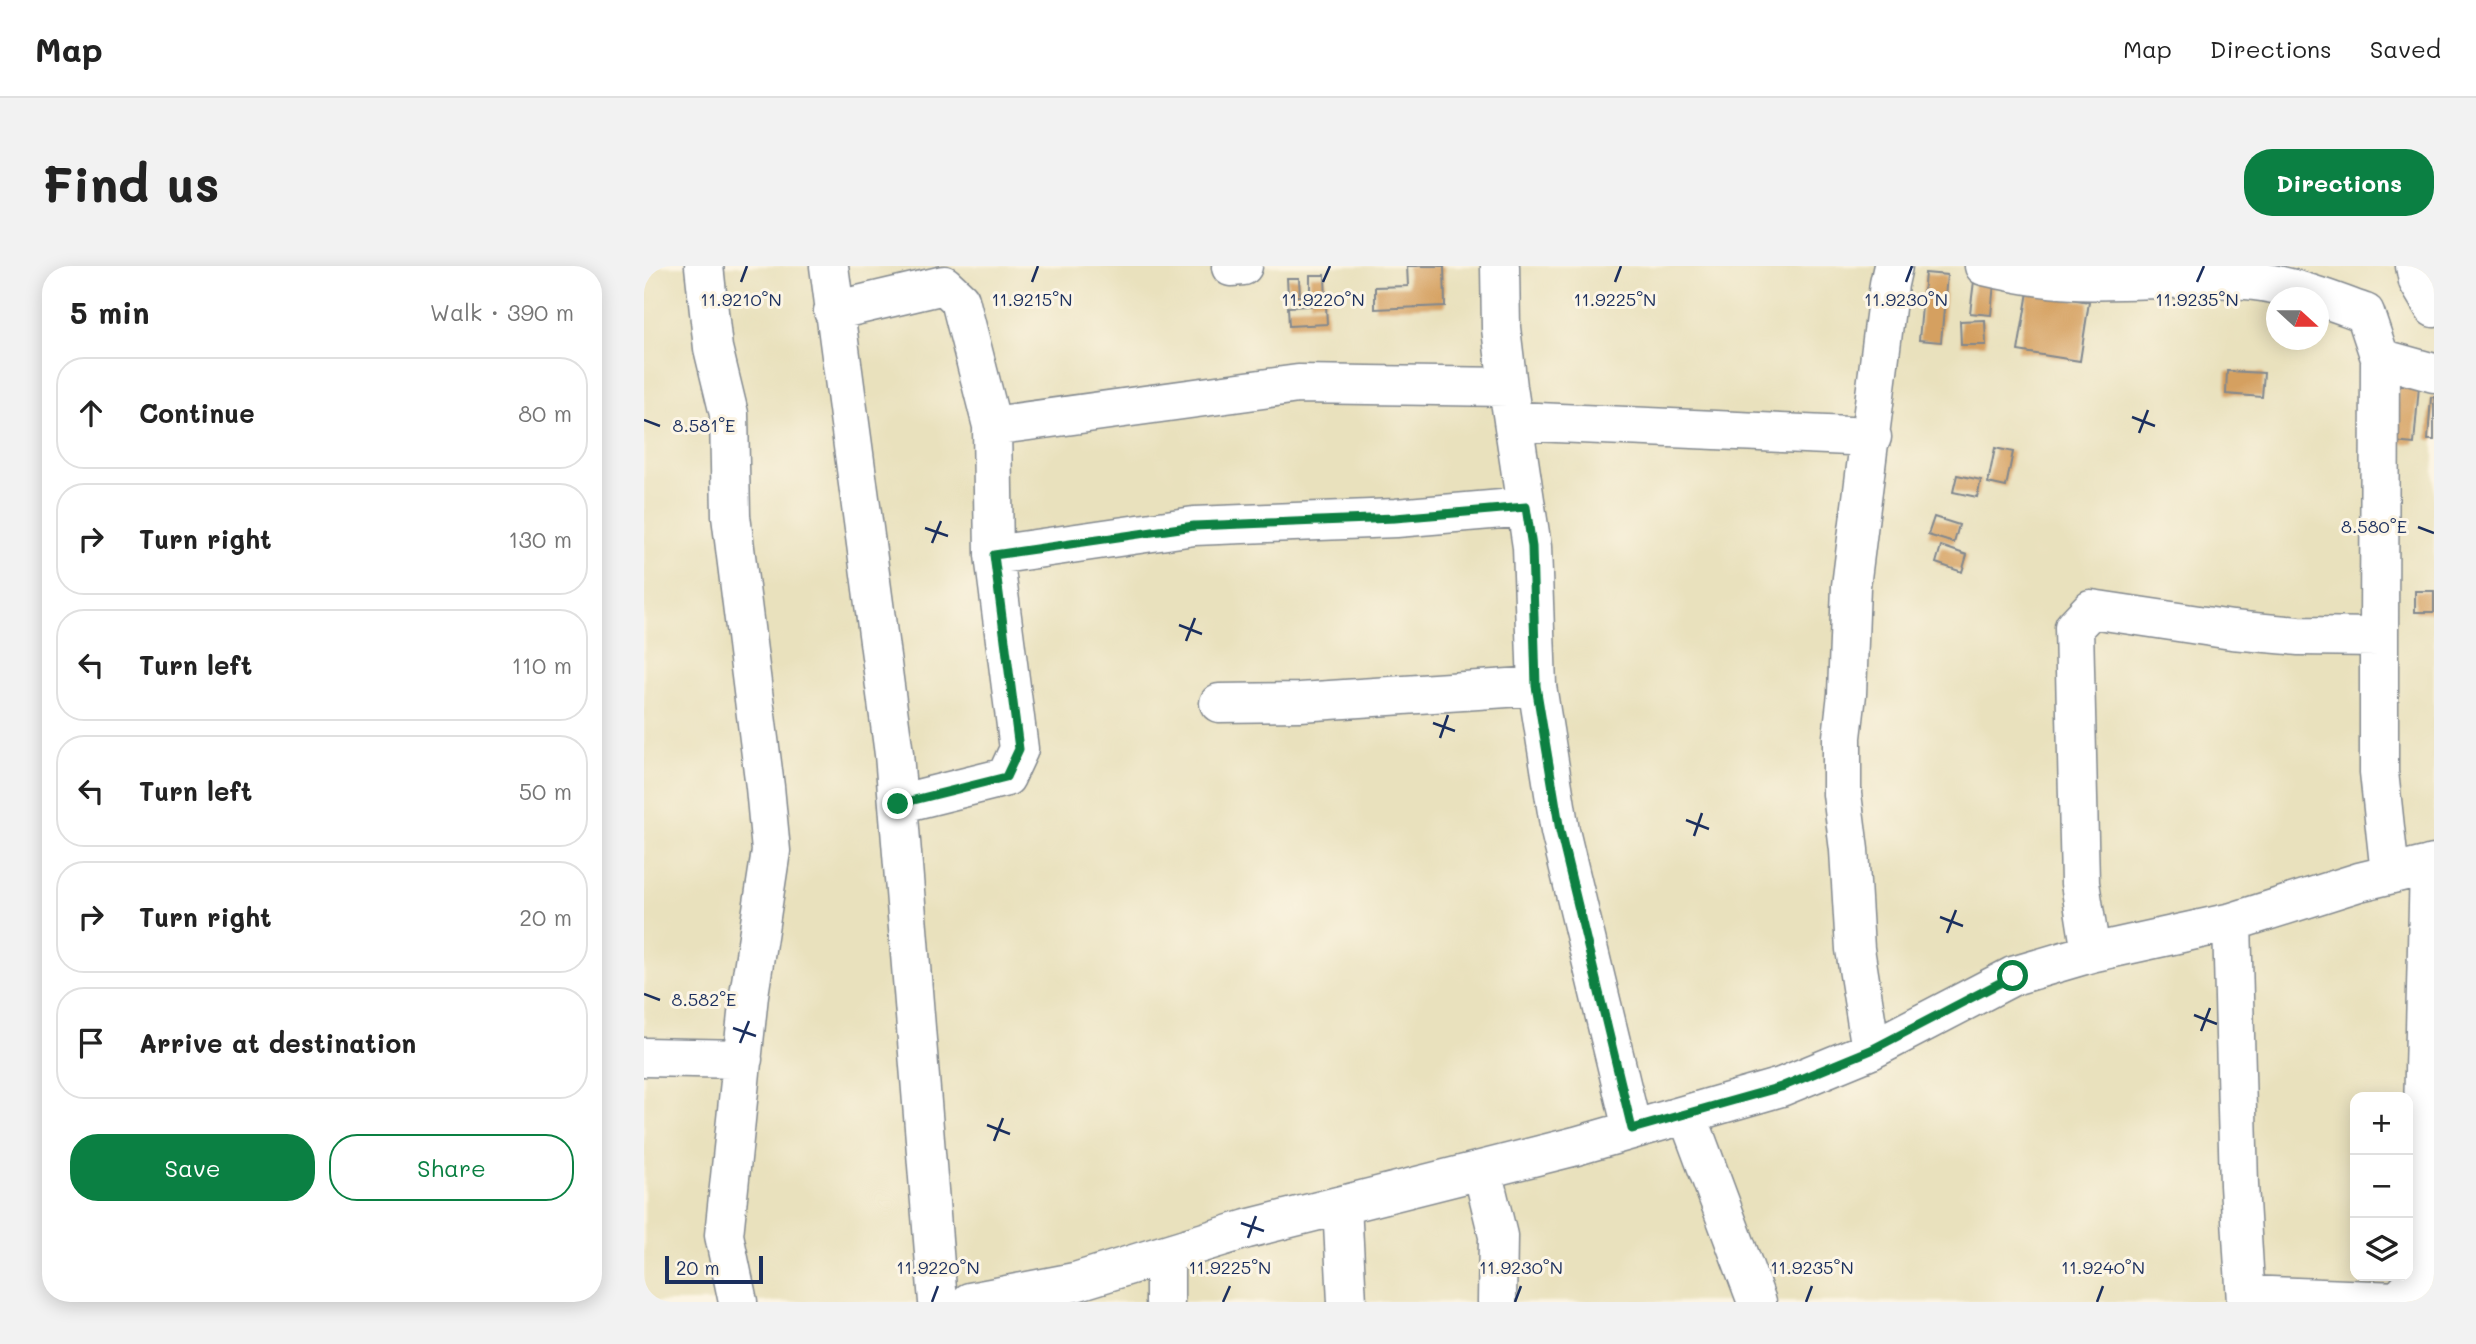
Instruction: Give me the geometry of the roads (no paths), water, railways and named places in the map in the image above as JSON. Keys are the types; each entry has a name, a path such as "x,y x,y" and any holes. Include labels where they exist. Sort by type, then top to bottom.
{"street":[{"path":"704,266 713,348 729,414 731,516 771,851 749,995 724,1235 737,1302"},
{"path":"829,266 894,754 938,1302"},
{"path":"1500,266 1501,328 1532,547 1536,686 1560,831 1632,1129"},
{"path":"1871,1050 1855,949 1843,794 1842,737 1847,694 1851,586 1893,266"},
{"path":"1984,266 2022,275 2073,280 2205,279 2260,282 2308,292 2365,313 2380,358 2379,772 2390,874"},
{"path":"833,310 944,285 960,300 992,426 994,555 1019,749 1006,777 898,804"},
{"path":"2380,358 2434,373"},
{"path":"992,426 1298,384 1872,437"},
{"path":"994,555 1194,526 1395,518 1526,507"},
{"path":"2091,953 2080,883 2074,627 2091,608 2232,630 2299,636 2379,637"},
{"path":"1219,703 1300,702 1536,686"},
{"path":"970,1302 1075,1282 1247,1229 1482,1170 1781,1087 1871,1050 2013,976 2091,953 2232,922 2390,874 2432,865 2418,1278 2398,1301 2246,1299 2239,1185 2232,922"},
{"path":"644,1057 743,1059"},
{"path":"1687,1114 1758,1302"},
{"path":"1482,1170 1498,1236 1497,1302"},
{"path":"1342,1205 1347,1302"},
{"path":"1164,1255 1165,1302"}]}
